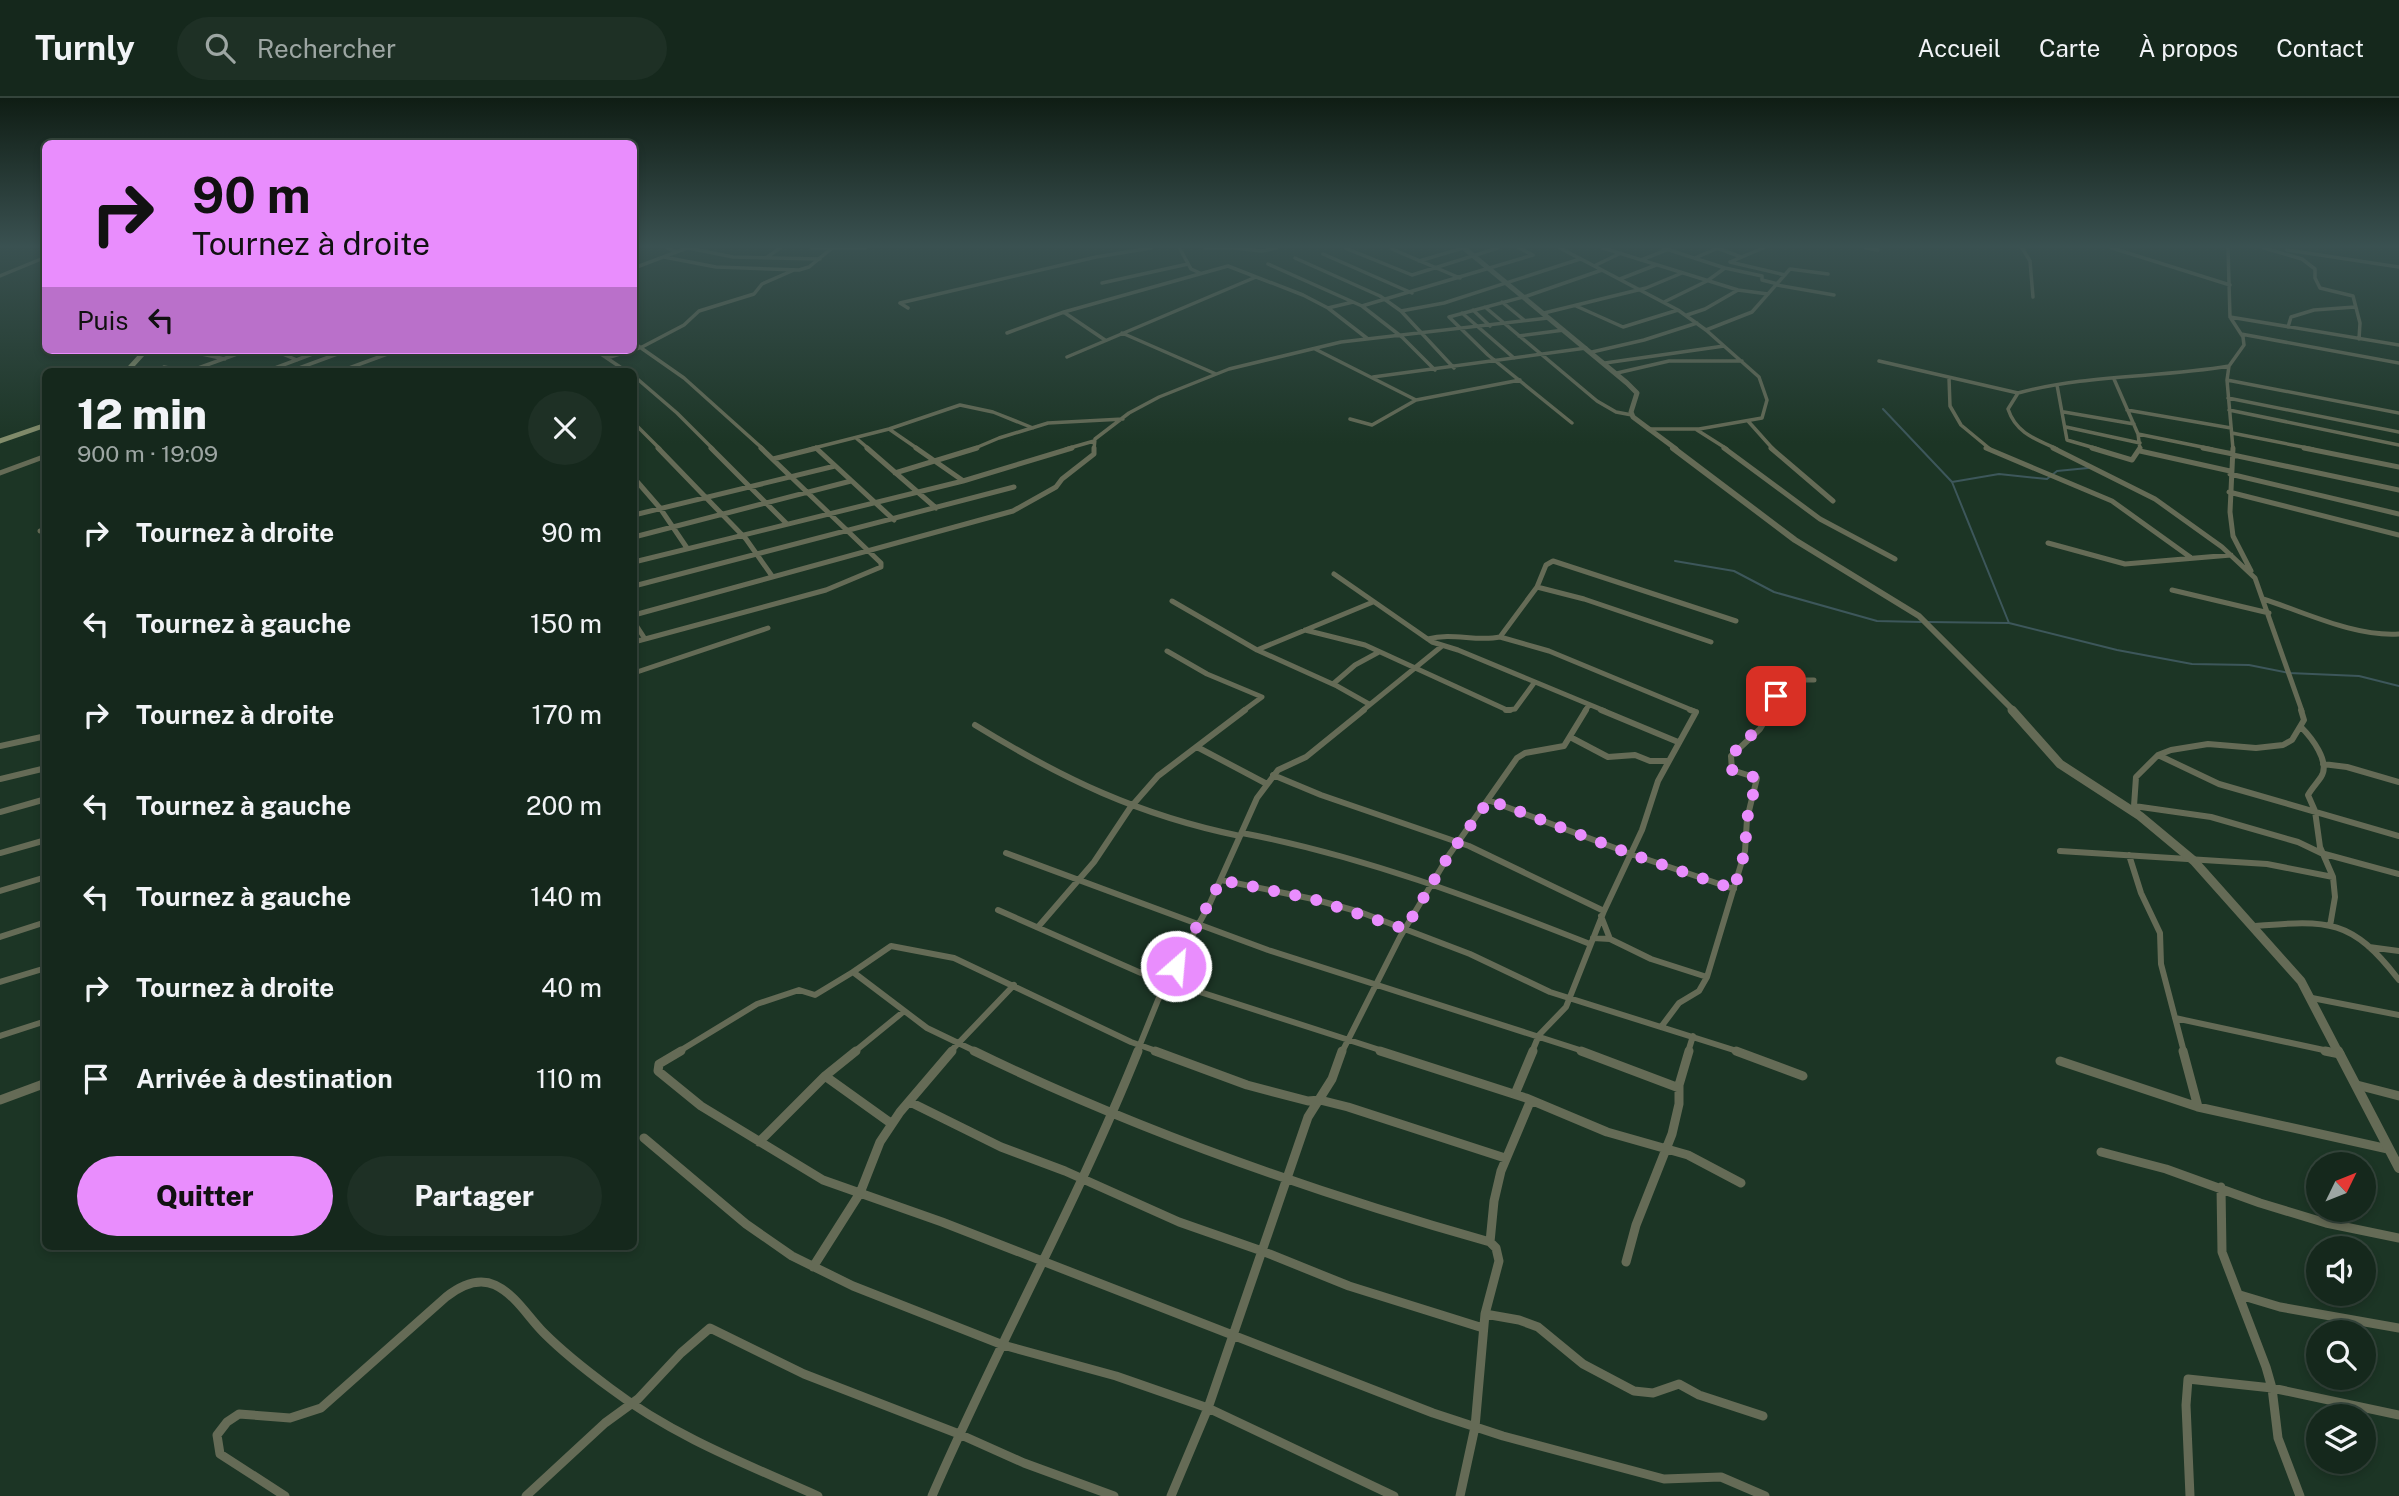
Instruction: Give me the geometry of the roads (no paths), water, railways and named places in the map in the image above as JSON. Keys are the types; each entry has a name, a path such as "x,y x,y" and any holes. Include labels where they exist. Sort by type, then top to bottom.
{"main road":[{"path":"131,368 143,354"},
{"path":"0,441 42,426"}],"street":[{"path":"637,349 684,325 697,313"},
{"path":"1007,333 1061,313"},
{"path":"1068,313 1105,340"},
{"path":"1068,357 1169,313"},
{"path":"1335,313 1368,339"},
{"path":"1371,313 1402,337 1435,370"},
{"path":"1403,313 1454,368"},
{"path":"1461,313 1449,317 1496,361 1572,423"},
{"path":"1462,313 1514,358"},
{"path":"1477,313 1490,326"},
{"path":"1492,313 1597,401 1616,412 1632,415 1795,540 1919,616 2008,705 2060,764 2140,816 2193,861 2293,970 2312,998 2399,1168"},
{"path":"1516,313 1524,320"},
{"path":"637,561 829,511 963,481 1094,441 1159,397 1216,374 1313,348 1368,339 1490,326 1552,313"},
{"path":"1592,313 1623,327 1668,313"},
{"path":"1648,429 1695,429 1762,418 1767,400 1759,377 1683,313"},
{"path":"1686,315 1692,313"},
{"path":"1706,330 1750,313"},
{"path":"2140,816 2134,806 2136,777 2158,755 2208,744 2256,748 2283,745 2292,740 2301,727 2304,714 2269,613 2255,578 2233,536 2229,492 2233,454 2227,380 2229,366 2244,345 2230,313"},
{"path":"2288,327 2291,317 2298,313"},
{"path":"2359,313 2362,332 2359,339"},
{"path":"1546,315 1618,373 1637,393 1632,415"},
{"path":"2230,317 2399,345"},
{"path":"1373,377 1590,350 1644,340 1698,323"},
{"path":"1519,336 1564,330"},
{"path":"1122,333 1152,348 1197,363 1216,374"},
{"path":"2241,334 2399,363"},
{"path":"637,344 687,380 829,511 881,567 825,590 637,641"},
{"path":"1605,363 1724,346"},
{"path":"1313,348 1416,400"},
{"path":"202,354 225,359"},
{"path":"199,368 238,354"},
{"path":"283,354 297,360"},
{"path":"275,368 313,354"},
{"path":"299,368 337,354"},
{"path":"349,368 387,354"},
{"path":"601,354 622,368"},
{"path":"607,358 620,354"},
{"path":"1618,373 1670,361 1742,361"},
{"path":"1879,361 2018,393 2057,385 2183,374 2229,366"},
{"path":"164,367 169,368"},
{"path":"1949,378 1950,406 1961,425 1984,447 2112,500 2190,557"},
{"path":"637,379 677,413 786,523"},
{"path":"2057,385 2067,440 2129,460 2134,459 2140,451 2138,434 2114,379"},
{"path":"1350,419 1372,425 1416,400 1521,380"},
{"path":"2227,380 2399,413"},
{"path":"2018,393 2010,404 2008,415 2022,432 2146,493 2187,520 2255,578"},
{"path":"2228,398 2399,432"},
{"path":"773,459 889,429 960,405 993,412 1033,428"},
{"path":"2127,410 2399,467"},
{"path":"2229,410 2399,445"},
{"path":"2064,412 2134,424"},
{"path":"895,473 935,463 1055,422 1123,419"},
{"path":"1748,421 1767,444 1833,501"},
{"path":"637,426 741,535 759,555 772,576"},
{"path":"2066,427 2140,443"},
{"path":"889,429 963,481"},
{"path":"1695,429 1755,469 1820,519 1895,559"},
{"path":"2138,434 2399,490"},
{"path":"856,438 936,508"},
{"path":"637,614 987,520 1024,507 1056,487 1062,479 1093,456 1094,441"},
{"path":"816,448 894,520"},
{"path":"2140,451 2399,514"},
{"path":"0,473 42,457"},
{"path":"637,514 835,466"},
{"path":"637,536 768,505 851,481"},
{"path":"637,482 687,548"},
{"path":"637,585 1014,487"},
{"path":"2229,492 2399,535"},
{"path":"2048,543 2124,564 2231,555"},
{"path":"1500,637 1537,587 1543,569 1553,561 1736,621"},
{"path":"1334,574 1442,646 1453,648 1678,742"},
{"path":"1537,587 1577,597 1711,642"},
{"path":"2172,590 2269,613"},
{"path":"2263,599 2383,635 2399,634"},
{"path":"1172,601 1257,650 1333,684 1369,704"},
{"path":"1257,650 1373,602"},
{"path":"637,627 645,639"},
{"path":"637,672 768,628"},
{"path":"1305,630 1352,641 1415,667 1470,695 1512,711 1534,683"},
{"path":"1428,639 1457,634 1485,640 1500,637 1549,651 1693,710 1695,717 1668,761 1631,854 1591,941 1566,1007 1539,1035 1515,1094"},
{"path":"932,1496 959,1434 1083,1179 1113,1113 1158,1000 1189,939 1199,926 1249,814 1267,784 1285,765 1306,757 1442,646"},
{"path":"1038,927 1111,841 1130,808 1158,776 1262,697 1208,674 1167,651"},
{"path":"1333,684 1354,665 1379,652"},
{"path":"1661,1027 1671,1011 1699,991 1707,977 1745,851 1747,819 1757,778 1732,770 1731,756 1747,738 1760,729 1768,718 1778,693 1793,694 1802,680 1814,680"},
{"path":"1171,1496 1208,1408 1308,1117 1332,1079 1346,1040 1405,929 1458,843 1517,758 1525,753 1558,749 1572,738 1590,705"},
{"path":"975,725 1076,784 1130,808 1339,855 1433,883 1591,941 1611,939 1658,961 1707,977"},
{"path":"2301,727 2315,744 2323,764 2323,775 2308,795 2315,811 2321,853 2333,877 2335,897 2330,926"},
{"path":"0,746 42,737"},
{"path":"1572,738 1608,757 1635,755 1650,761 1668,761"},
{"path":"1196,747 1267,784"},
{"path":"2158,755 2219,784 2399,836"},
{"path":"2323,764 2354,768 2399,782"},
{"path":"0,779 42,769"},
{"path":"1273,775 1313,793 1458,843 1603,914 1611,939"},
{"path":"0,812 42,800"},
{"path":"1489,800 1631,854 1734,889"},
{"path":"2134,806 2211,817 2298,842 2321,853 2399,874"},
{"path":"0,853 42,840"},
{"path":"2060,851 2267,864 2333,877"},
{"path":"1006,853 1077,883 1199,926 1377,986 1539,1035 1679,1088"},
{"path":"2129,855 2141,893 2160,933 2161,964 2198,1107"},
{"path":"0,891 42,878"},
{"path":"1221,880 1313,899 1405,929 1481,959 1543,989 1803,1076"},
{"path":"998,910 1120,964 1168,982 1515,1094 1607,1132 1688,1156 1741,1183"},
{"path":"0,937 42,923"},
{"path":"2254,926 2330,926 2346,929 2369,947 2399,980"},
{"path":"1505,1158 1420,1129 1320,1100 1308,1101 1247,1085 1141,1046 954,958 895,947 887,948 815,995 799,990 782,999 773,998 757,1004 718,1026 657,1067 663,1077 701,1106 814,1175 860,1194 1475,1427 1664,1479 1721,1477 1765,1496"},
{"path":"2369,947 2399,951"},
{"path":"0,982 42,969"},
{"path":"853,972 927,1028 959,1042 1018,1075 1206,1149 1426,1224 1490,1242 1496,1248 1499,1261 1485,1314 1475,1427 1460,1496"},
{"path":"813,1267 860,1194 880,1142 892,1124 959,1042 1014,985"},
{"path":"2312,998 2399,1015"},
{"path":"759,1142 825,1076 903,1012"},
{"path":"2175,1018 2340,1054"},
{"path":"0,1036 42,1022"},
{"path":"1626,1262 1636,1225 1672,1134 1679,1088 1693,1037"},
{"path":"2060,1061 2198,1107 2388,1149"},
{"path":"825,1076 892,1124"},
{"path":"0,1100 42,1084"},
{"path":"2357,1085 2399,1096"},
{"path":"910,1102 1001,1147 1083,1179 1179,1222 1262,1251 1349,1286 1483,1328"},
{"path":"1490,1242 1493,1207 1505,1158 1530,1102"},
{"path":"645,1138 746,1224 813,1267 853,1286 1003,1345 1116,1376 1208,1408 1395,1496"},
{"path":"2101,1152 2166,1169 2260,1203 2326,1223 2399,1238"},
{"path":"2221,1187 2222,1252 2272,1388 2278,1438 2300,1496"},
{"path":"285,1496 220,1454 215,1437 218,1429 239,1413 290,1418 321,1408 446,1297 466,1284 491,1283 501,1289 545,1333 631,1404 690,1438 818,1496"},
{"path":"2240,1296 2280,1307 2399,1328"},
{"path":"1485,1314 1535,1325 1543,1330 1552,1342 1625,1389 1643,1394 1679,1384 1699,1395 1763,1416"},
{"path":"531,1494 710,1328 804,1374 959,1434 1024,1463 1114,1496"},
{"path":"2190,1496 2186,1405 2188,1379 2272,1388 2399,1415"}],"waterway":[{"path":"1883,409 1952,482"},
{"path":"1952,482 1999,474 2047,479 2057,471 2088,468"},
{"path":"1952,482 2009,623"},
{"path":"1675,561 1734,571 1774,592 1877,621 1921,622"},
{"path":"1928,622 2009,623"},
{"path":"2009,623 2117,650 2192,664 2249,665 2289,673 2359,676 2399,686"}]}
